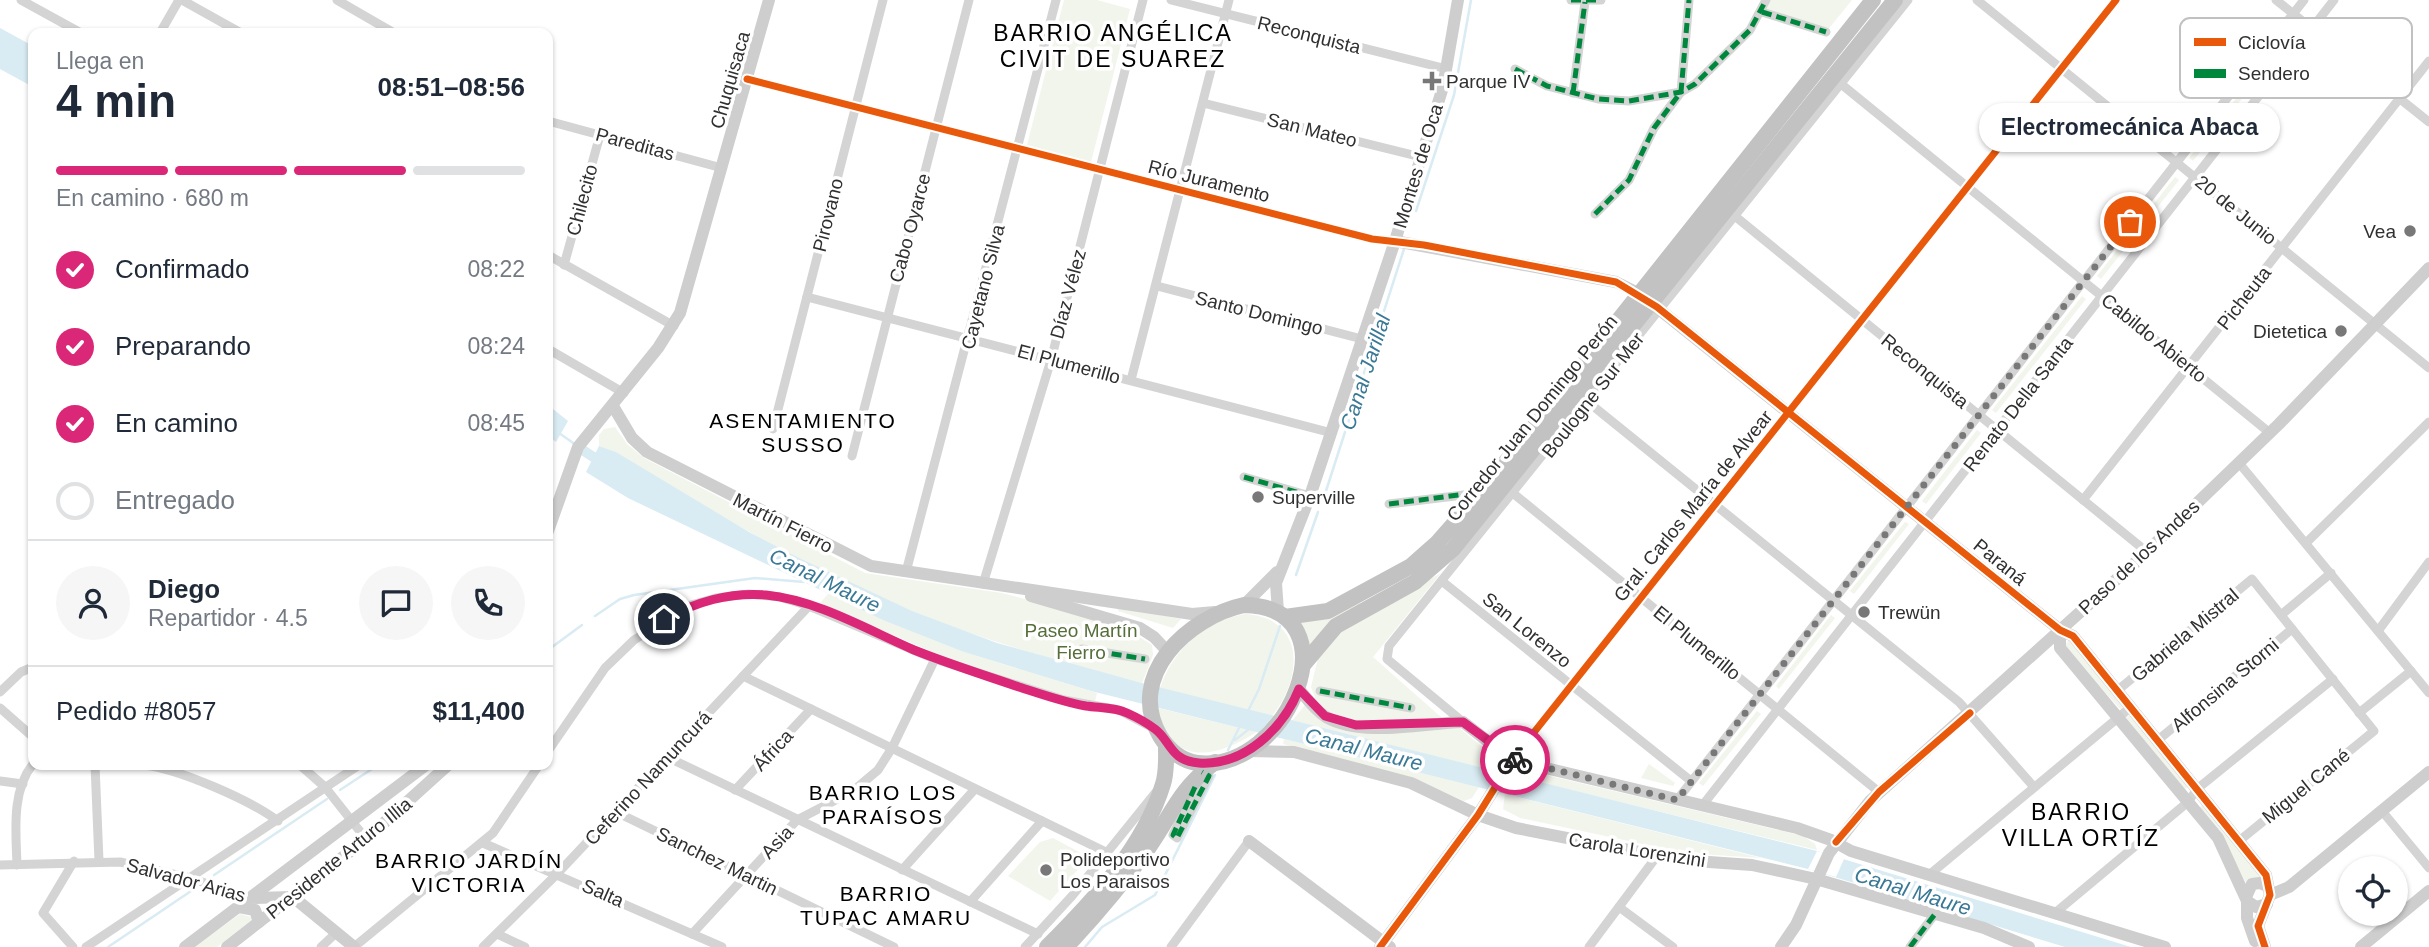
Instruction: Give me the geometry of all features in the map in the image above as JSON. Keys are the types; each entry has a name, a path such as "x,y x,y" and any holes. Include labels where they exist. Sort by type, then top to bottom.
{"highway":[{"name":"Corredor Juan Domingo Perón","path":"1281,615 1328,611 1411,566 1437,543 1651,302 1873,0"},
{"name":"Corredor Juan Domingo Perón","path":"1303,665 1336,626 1415,582 1453,549 1895,0"},
{"path":"1066,947 1120,887 1152,843 1177,798 1204,774 1248,751 1282,719 1299,689 1303,665 1300,640 1281,615 1257,606 1244,605 1220,612 1193,626 1168,652 1151,686 1150,706 1157,730 1166,746 1195,763 1204,774"},
{"path":"1043,941 1121,864 1151,815 1164,783 1166,746"}],"street":[{"path":"21,0 72,28"},
{"path":"163,28 181,0 232,28"},
{"path":"337,0 385,28"},
{"name":"Chuquisaca","path":"553,517 578,447 624,393 674,326 769,0"},
{"name":"Pirovano","path":"773,429 883,0"},
{"name":"Cabo Oyarce","path":"852,456 969,0"},
{"name":"Cayetano Silva","path":"906,572 970,339 1056,0"},
{"name":"Díaz Vélez","path":"983,584 1051,360 1143,0"},
{"name":"Reconquista","path":"1171,0 1447,69"},
{"path":"1130,380 1157,286 1229,0"},
{"name":"Montes de Oca","path":"1281,615 1275,589 1332,433 1395,241 1447,69 1458,0"},
{"path":"1571,0 1601,0"},
{"path":"1681,92 1689,0"},
{"path":"1595,214 1629,180 1654,128 1681,92 1720,62 1751,30 1766,0"},
{"name":"Boulogne Sur Mer","path":"1463,722 1387,659 1389,646 1588,402 1651,302 1736,217 1908,0"},
{"name":"20 de Junio","path":"1977,0 2429,368"},
{"name":"Gral. Carlos María de Alvear","path":"1385,945 1478,815 1512,760 2116,0"},
{"path":"2276,0 2298,18"},
{"name":"Renato Della Santa","path":"2290,18 2304,0"},
{"name":"Renato Della Santa","path":"2320,18 2334,0"},
{"path":"1573,93 1585,2"},
{"path":"1762,12 1826,32"},
{"name":"Picheuta","path":"2412,83 2429,61"},
{"path":"1515,69 1547,86 1573,93 1629,101 1681,92"},
{"name":"Río Juramento","path":"747,79 1372,239 1616,282 1651,302"},
{"name":"Cabildo Abierto","path":"1841,84 2270,433"},
{"name":"Renato Della Santa","path":"1677,800 2227,98"},
{"name":"Renato Della Santa","path":"1702,806 2257,98"},
{"path":"2400,99 2429,122"},
{"name":"Picheuta","path":"2083,500 2400,99"},
{"name":"San Mateo","path":"1203,103 1421,157"},
{"name":"Pareditas","path":"553,122 722,168"},
{"name":"Chilecito","path":"565,265 600,135"},
{"name":"Reconquista","path":"1736,217 2147,552"},
{"path":"553,259 674,326"},
{"name":"Paso de los Andes","path":"1781,947 1796,925 1828,854 1879,792 2147,552 2270,433 2377,325 2429,268"},
{"name":"Santo Domingo","path":"1157,286 1362,339"},
{"name":"El Plumerillo","path":"807,297 1332,433"},
{"name":"Paraná","path":"1651,302 2060,630 2073,636 2266,875 2268,895"},
{"path":"553,352 624,393"},
{"path":"1588,402 1835,600 1970,713 2034,787"},
{"name":"Martín Fierro","path":"612,406 638,444 665,462 871,566 1192,614 1220,612"},
{"path":"2306,543 2429,422"},
{"path":"2239,463 2429,693"},
{"path":"1244,477 1310,496"},
{"path":"1389,504 1482,492"},
{"name":"El Plumerillo","path":"1514,494 1879,792"},
{"path":"2378,631 2429,562"},
{"name":"Montes de Oca","path":"1244,605 1282,566"},
{"name":"Alfonsina Storni","path":"2281,615 2331,573"},
{"name":"Gabriela Mistral","path":"2118,690 2252,579 2281,615"},
{"name":"San Lorenzo","path":"1443,582 1691,781"},
{"name":"Martín Fierro","path":"983,584 1116,619 1154,637 1168,652"},
{"path":"553,744 605,668 624,648 664,619 691,605 716,598 749,594 780,597 809,606 935,659 1063,700 1119,710 1157,730"},
{"name":"Ceferino Namuncurá","path":"483,947 558,873 809,606"},
{"path":"2281,615 2359,713 2411,671"},
{"name":"Alfonsina Storni","path":"2158,740 2292,629"},
{"path":"2060,630 2060,648 2220,842 2247,899 2256,907 2268,895 2289,887 2429,772"},
{"path":"1082,649 1145,659"},
{"name":"Asia","path":"692,934 797,820 867,782 892,748 935,659"},
{"path":"0,692 21,672 28,669"},
{"path":"743,676 1106,852"},
{"path":"2055,913 2188,802 2197,789 2333,680"},
{"path":"1299,689 1325,716 1356,725 1463,722 1512,760 1785,825 1836,842 1851,851 2165,947"},
{"path":"1320,691 1411,708"},
{"path":"1929,875 2131,707"},
{"path":"0,708 28,733"},
{"name":"África","path":"736,790 811,709"},
{"name":"Miguel Cané","path":"2239,841 2374,731 2359,713"},
{"name":"Carola Lorenzini","path":"1248,751 1294,751 1411,783 1478,815 1516,828 1657,856 1752,865 1817,876 1936,914 2008,943 2029,947"},
{"path":"667,757 970,902 1043,941"},
{"path":"18,865 15,816 23,784 30,770"},
{"path":"95,770 99,861"},
{"path":"165,770 259,807 278,821"},
{"path":"306,770 325,787 366,839"},
{"path":"86,947 351,770"},
{"name":"Presidente Arturo Illia","path":"185,947 420,770"},
{"name":"Presidente Arturo Illia","path":"227,947 366,839 442,770"},
{"path":"293,897 354,947 497,829 536,770"},
{"path":"1204,774 1209,776 1177,838 1172,835 1204,774"},
{"path":"0,780 23,784"},
{"path":"1025,947 1043,941 1106,852 1141,807 1164,783"},
{"path":"902,870 975,789"},
{"path":"2382,811 2429,868"},
{"name":"Sanchez Martin","path":"616,812 894,947"},
{"path":"970,902 1042,821"},
{"path":"1171,947 1249,841 1385,945"},
{"name":"Salta","path":"482,843 558,873 722,947"},
{"path":"1589,947 1657,856"},
{"path":"73,947 43,913 74,862"},
{"name":"Salvador Arias","path":"0,865 120,862 190,878 250,898 293,897"},
{"path":"2258,947 2247,918 2247,899 2252,884 2260,883 2268,895"},
{"path":"2361,947 2429,891"},
{"path":"2265,947 2258,926 2268,895"},
{"path":"239,907 255,910 259,922"},
{"path":"1619,907 1673,947"},
{"path":"1910,947 1936,914"},
{"path":"321,947 336,933"},
{"path":"497,934 526,947"}],"green space":[{"path":"1064,0 1097,0 1130,9 1091,162 1027,145"},
{"path":"1766,0 1852,0 1826,32 1762,12"},
{"path":"2236,98 2242,98 2193,161 2189,158"},
{"path":"2175,177 2179,180 2101,279 2097,276"},
{"path":"2082,296 2086,299 1996,413 1992,410"},
{"name":"Paseo Martín Fierro","path":"615,427 627,444 644,458 865,573 1002,593 1119,624 1152,645 1153,655 1142,683 970,633 914,612 836,577 724,518 616,452 599,446 599,435 604,429"},
{"path":"1977,430 1981,433 1926,504 1922,501"},
{"path":"1905,522 1909,524 1854,594 1850,591"},
{"path":"1441,573 1373,657 1442,718 1358,721 1328,712 1316,700 1311,687 1318,658 1339,631"},
{"path":"828,594 964,652 1097,693 1095,702 1024,685 954,661 820,603"},
{"path":"1359,602 1362,606 1309,646 1298,619"},
{"path":"1118,607 1181,619 1173,628 1118,611"},
{"path":"1245,614 1265,618 1279,626 1289,638 1293,652 1289,685 1272,716 1160,688 1173,661 1192,639 1217,623"},
{"path":"1831,615 1835,618 1779,689 1776,686"},
{"path":"2069,640 2123,707 2121,710 2064,647"},
{"path":"1305,705 1320,719 1458,727 1490,753 1490,770 1292,721"},
{"path":"1158,708 1256,732 1226,748 1196,752 1184,749 1172,740 1164,727"},
{"path":"1757,711 1761,714 1703,786 1699,783"},
{"path":"2130,715 2188,787 2185,789 2125,718"},
{"path":"1284,739 1479,787 1472,798 1464,801 1413,778 1283,744"},
{"path":"1649,764 1675,783 1673,786 1641,778"},
{"path":"1533,772 1803,836 1815,844 1817,850 1517,777"},
{"path":"1505,794 1761,858 1685,853 1520,818 1503,809"},
{"path":"2202,805 2263,878 2246,883 2224,839 2199,808"},
{"name":"Polideportivo Los Paraisos","path":"1053,838 1081,853 1083,864 1050,901 1008,876 1040,842"},
{"path":"240,914 254,918 217,947 194,947"}],"water":[{"path":"0,28 28,43 28,84 0,69"},
{"path":"553,409 568,421 556,442 553,440"},
{"path":"599,446 616,452 749,532 799,558 912,611 997,643 1142,683 1817,851 2131,947 2065,947 1808,869 1091,691 964,652 883,620 628,498 586,472"}],"pier":[{"path":"1817,851 1844,859 1836,877 1808,869"}],"waterway":[{"name":"Canal Jarillal","path":"1416,211 1454,95 1471,0"},
{"name":"Canal Jarillal","path":"1325,494 1404,249"},
{"name":"Canal Maure","path":"559,433 576,445"},
{"name":"Canal Maure","path":"578,447 604,464"},
{"path":"1296,575 1318,512"},
{"path":"595,616 620,599 634,595 755,578 804,582"},
{"path":"553,646 582,625"},
{"name":"Canal Jarillal","path":"1248,711 1259,689 1280,626"},
{"path":"1228,750 1240,726"},
{"path":"1235,740 1249,729"},
{"path":"340,790 370,770"},
{"name":"Canal Jarillal","path":"1085,947 1102,927 1155,895 1215,775"},
{"path":"214,875 327,799"},
{"path":"108,947 197,887"}],"marked path":[{"path":"1571,0 1601,0"},
{"path":"1595,214 1629,180 1654,128 1681,92 1689,0"},
{"path":"1515,69 1547,86 1598,99 1629,101 1681,92 1695,84 1750,30 1766,0"},
{"path":"1573,93 1585,2"},
{"path":"1762,12 1826,32"},
{"path":"1244,477 1310,496"},
{"path":"1389,504 1482,492"},
{"path":"1082,649 1145,659"},
{"path":"1320,691 1411,708"},
{"path":"1195,787 1173,835 1177,838 1209,776 1202,772"},
{"path":"1910,947 1935,914"}],"cycle path":[{"path":"1380,947 1478,815 1512,760 2116,0"},
{"path":"747,79 1372,239 1424,245 1616,282 1657,307 2060,630 2073,636 2266,875 2270,895 2258,926 2265,947"},
{"path":"1836,842 1879,792 1970,713"}],"way so far":[{"path":"1515,760 1677,800 2130,222"}],"place":[{"name":"Parque IV","path":"1432,81"},
{"name":"Electromecánica Abaca","path":"2130,222"},
{"name":"Vea","path":"2410,231"},
{"name":"Dietetica","path":"2341,331"},
{"name":"Superville","path":"1258,497"},
{"name":"Trewün","path":"1864,612"},
{"name":"Polideportivo Los Paraisos","path":"1046,870"}],"district":[{"name":"BARRIO ANGÉLICA CIVIT DE SUAREZ","path":"1113,46"},
{"name":"ASENTAMIENTO SUSSO","path":"803,432"},
{"name":"BARRIO LOS PARAÍSOS","path":"883,804"},
{"name":"BARRIO VILLA ORTÍZ","path":"2081,825"},
{"name":"BARRIO JARDÍN VICTORIA","path":"469,872"},
{"name":"BARRIO TUPAC AMARU","path":"886,905"}],"route":[{"path":"664,619 691,605 716,598 749,594 780,597 854,624 935,659 1084,706 1127,713 1157,730 1166,746 1173,752 1195,763 1214,762 1248,751 1279,723 1299,689 1325,716 1356,725 1378,727 1463,722 1515,760"}]}
